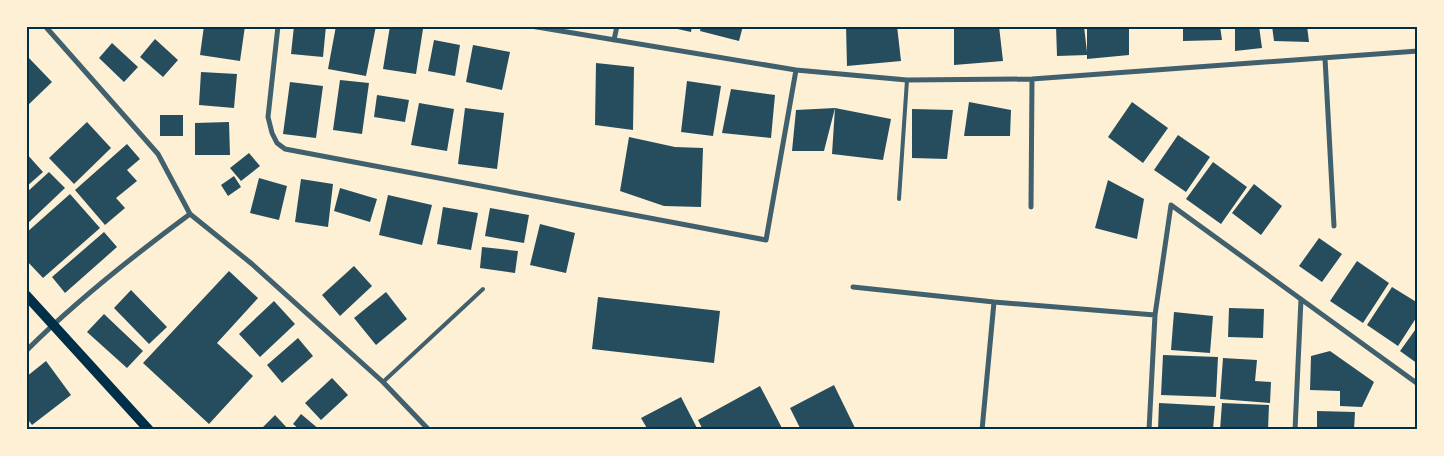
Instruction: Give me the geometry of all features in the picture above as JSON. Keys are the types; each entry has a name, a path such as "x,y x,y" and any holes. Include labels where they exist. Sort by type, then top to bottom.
{"main road":[{"path":"26,295 149,430"}],"street":[{"path":"45,26 158,154 190,214 252,264 383,382 429,430"},
{"path":"278,26 268,118 277,143 285,149 766,240 796,70"},
{"path":"531,26 796,70 908,80 1032,79 1418,51"},
{"path":"614,40 617,26"},
{"path":"1325,58 1334,226"},
{"path":"1031,207 1032,79"},
{"path":"1149,430 1155,315 1171,205 1418,384"},
{"path":"26,351 53,324 150,243 190,214"},
{"path":"853,287 994,302 1155,315"},
{"path":"1295,430 1301,299"},
{"path":"982,430 994,302"}],"lane":[{"path":"899,199 908,80"},
{"path":"383,382 483,289"}],"building":[{"path":"204,26 245,26 240,61 200,55"},
{"path":"294,26 326,26 323,57 291,54"},
{"path":"336,26 376,26 366,76 328,69"},
{"path":"390,26 407,26 423,29 416,74 383,69"},
{"path":"664,26 692,26 691,32"},
{"path":"701,26 743,26 739,41 700,31"},
{"path":"846,26 897,26 901,61 847,66"},
{"path":"954,26 999,26 1003,61 954,65"},
{"path":"1056,26 1084,26 1087,52 1087,26 1129,26 1129,55 1087,59 1087,55 1057,56"},
{"path":"1183,26 1220,26 1222,40 1183,41"},
{"path":"1235,26 1259,26 1262,48 1235,51"},
{"path":"1272,26 1307,26 1309,42 1274,41"},
{"path":"1310,26 1355,26 1355,28 1310,29"},
{"path":"155,39 178,60 163,77 140,57"},
{"path":"434,40 460,45 455,76 428,71"},
{"path":"112,43 138,67 124,82 99,58"},
{"path":"473,45 510,52 502,90 466,82"},
{"path":"28,57 52,82 26,107 26,58"},
{"path":"596,63 634,67 633,130 595,125"},
{"path":"201,72 237,74 234,108 199,105"},
{"path":"340,80 369,83 362,134 333,130"},
{"path":"687,81 721,86 713,136 681,132"},
{"path":"290,82 323,86 316,138 283,134"},
{"path":"731,89 775,95 771,138 722,133"},
{"path":"377,95 409,100 405,122 374,117"},
{"path":"969,102 1011,110 1010,136 964,136"},
{"path":"1132,102 1168,128 1143,163 1108,137"},
{"path":"419,103 454,109 447,151 411,145"},
{"path":"465,108 504,113 497,169 458,164"},
{"path":"835,108 824,151 792,151 796,110"},
{"path":"835,108 891,119 883,160 832,154"},
{"path":"912,109 953,110 947,159 912,158"},
{"path":"160,115 183,115 183,136 160,136"},
{"path":"87,122 111,148 74,184 49,158"},
{"path":"229,122 230,155 195,155 195,123"},
{"path":"1178,135 1210,157 1186,192 1154,170"},
{"path":"629,137 675,147 703,148 701,207 664,206 620,191"},
{"path":"127,144 140,159 127,170 137,181 116,198 125,208 105,225 75,190"},
{"path":"26,153 43,172 26,187"},
{"path":"249,153 260,166 241,181 230,168"},
{"path":"1213,162 1247,187 1221,224 1186,199"},
{"path":"49,172 65,188 26,225 26,193"},
{"path":"234,176 241,187 228,196 221,185"},
{"path":"259,178 287,186 279,220 250,213"},
{"path":"301,179 333,184 328,227 295,222"},
{"path":"1108,180 1144,199 1137,239 1095,228"},
{"path":"1254,184 1282,206 1261,235 1232,213"},
{"path":"340,188 377,199 370,222 334,211"},
{"path":"70,194 100,228 43,278 26,260 26,233"},
{"path":"388,195 432,205 422,245 379,235"},
{"path":"443,207 478,213 471,250 437,244"},
{"path":"490,208 529,215 524,243 485,236"},
{"path":"540,224 575,233 566,273 530,265"},
{"path":"104,232 117,247 65,293 52,277"},
{"path":"1319,238 1342,254 1322,282 1299,266"},
{"path":"482,247 518,251 515,273 480,268"},
{"path":"1357,261 1389,283 1363,323 1330,301"},
{"path":"354,266 372,286 340,316 322,295"},
{"path":"229,271 258,298 217,343 253,376 209,424 143,363"},
{"path":"1392,287 1418,303 1418,315 1398,346 1367,325"},
{"path":"131,290 167,327 149,344 114,308"},
{"path":"386,292 407,319 376,345 354,318"},
{"path":"598,297 720,311 714,363 592,349"},
{"path":"274,301 295,324 260,357 239,334"},
{"path":"1229,308 1264,309 1263,338 1228,337"},
{"path":"1174,312 1213,316 1210,353 1171,350"},
{"path":"104,314 143,351 127,368 87,332"},
{"path":"1418,326 1418,364 1400,351"},
{"path":"298,338 313,356 282,383 267,365"},
{"path":"1330,351 1374,382 1362,407 1340,406 1340,391 1310,390 1311,356"},
{"path":"1163,355 1218,357 1216,397 1161,395"},
{"path":"1223,358 1257,360 1255,381 1271,382 1270,403 1220,399"},
{"path":"46,361 71,395 32,425 26,417 26,377"},
{"path":"332,378 348,395 321,420 305,403"},
{"path":"834,385 856,430 801,430 790,408"},
{"path":"760,386 783,430 703,430 698,420"},
{"path":"681,397 698,430 648,430 641,418"},
{"path":"1159,403 1215,406 1213,430 1158,430"},
{"path":"1222,403 1269,405 1268,430 1220,430"},
{"path":"1317,411 1355,412 1354,430 1317,430"},
{"path":"301,414 320,430 300,430 293,424"},
{"path":"275,415 289,430 260,430"}]}
